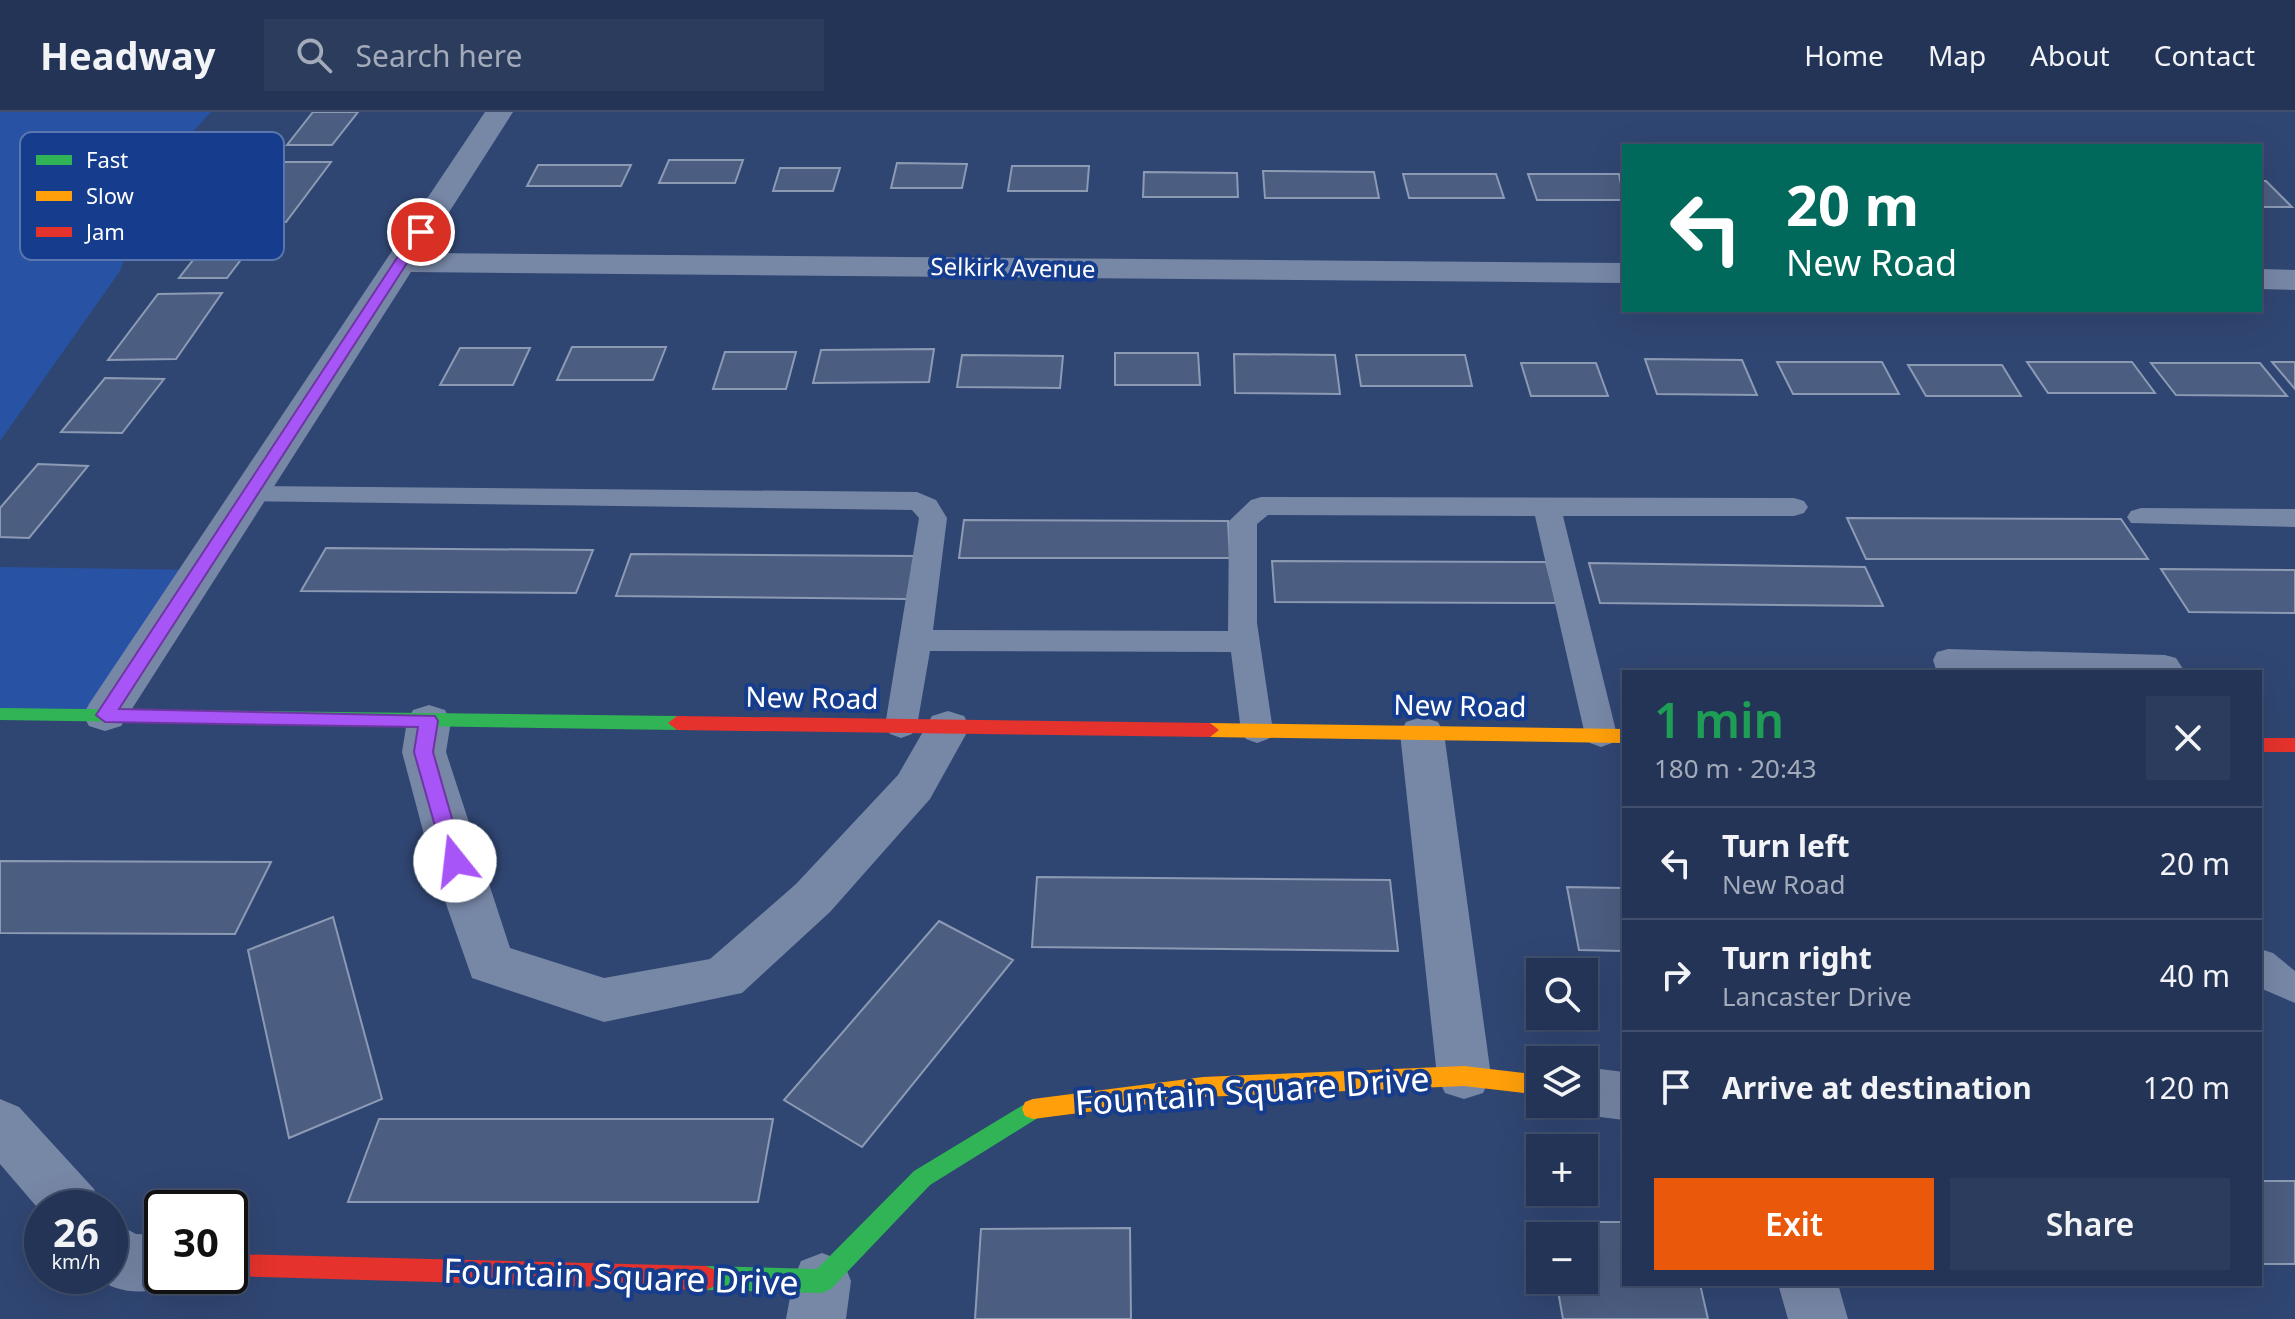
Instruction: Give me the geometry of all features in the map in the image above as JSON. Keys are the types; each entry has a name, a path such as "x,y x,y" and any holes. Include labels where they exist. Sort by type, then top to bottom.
{"street":[{"path":"105,715 499,112"},
{"name":"Selkirk Avenue","path":"401,262 1622,273"},
{"path":"2262,279 2295,280"},
{"name":"New Road","path":"0,714 1612,736"},
{"path":"429,721 424,752 455,861 490,963 604,1000 724,978 813,898 914,787 948,727"},
{"name":"Fountain Square Drive","path":"248,1266 819,1300 922,1178 1038,1106 1203,1087 1464,1076 1422,733"},
{"path":"2262,745 2295,745"},
{"path":"1464,1076 1526,1083"},
{"path":"1598,1093 1622,1096"},
{"path":"0,1124 58,1190"},
{"path":"1809,1286 1818,1319"}],"lane":[{"path":"249,495 917,501 926,506 933,518 901,726"},
{"path":"1257,731 1244,642 1243,521 1261,506 1794,507"},
{"path":"1547,507 1612,736"},
{"path":"2141,517 2295,518"},
{"path":"916,640 1244,642"},
{"path":"1952,670 1948,660 2165,666 2168,670"},
{"path":"2262,966 2276,980 2295,987"}],"shaded area":[{"path":"0,112 211,112 192,132 20,132 20,260 124,260 120,271 0,441"},
{"path":"0,567 200,570 105,715 0,714"}],"building":[{"path":"313,112 358,112 332,145 287,145"},
{"path":"669,160 743,160 735,183 659,183"},
{"path":"284,162 331,162 286,222"},
{"path":"897,163 967,164 962,188 891,188"},
{"path":"538,165 631,165 621,186 527,186"},
{"path":"1012,166 1089,166 1087,191 1008,191"},
{"path":"780,168 840,168 833,191 773,191"},
{"path":"1263,171 1374,172 1379,198 1265,198"},
{"path":"1144,172 1237,173 1238,197 1143,197"},
{"path":"1403,174 1496,174 1504,198 1409,198"},
{"path":"1528,174 1619,174 1622,200 1537,200"},
{"path":"2262,181 2266,181 2292,207 2262,207"},
{"path":"193,260 241,260 227,278 179,278"},
{"path":"222,293 176,359 108,360 158,294"},
{"path":"572,347 666,347 653,380 557,380"},
{"path":"460,348 530,348 513,385 440,385"},
{"path":"934,349 929,382 813,383 821,350"},
{"path":"725,352 796,352 786,389 713,389"},
{"path":"1115,353 1198,353 1200,385 1115,385"},
{"path":"1234,354 1335,355 1340,394 1235,393"},
{"path":"962,355 1063,356 1060,388 957,387"},
{"path":"1356,355 1465,355 1472,386 1361,386"},
{"path":"1645,359 1742,360 1757,395 1657,394"},
{"path":"1777,362 1882,362 1899,394 1793,394"},
{"path":"2027,362 2132,362 2155,393 2048,393"},
{"path":"2272,362 2295,362 2295,389"},
{"path":"1521,363 1596,363 1608,396 1531,396"},
{"path":"2151,363 2260,363 2287,396 2176,395"},
{"path":"1908,365 2002,365 2021,396 1926,396"},
{"path":"105,378 164,379 122,433 61,432"},
{"path":"38,464 88,466 29,538 0,537 0,508"},
{"path":"1847,518 2121,519 2148,559 1866,559"},
{"path":"964,520 1228,521 1230,558 959,558"},
{"path":"326,548 593,550 576,593 301,591"},
{"path":"631,554 915,556 907,599 616,596"},
{"path":"1272,561 1546,562 1557,603 1275,602"},
{"path":"1589,563 1865,567 1883,606 1600,603"},
{"path":"2161,569 2295,570 2295,613 2189,612"},
{"path":"0,861 271,862 235,934 0,933"},
{"path":"1037,877 1390,880 1398,951 1032,947"},
{"path":"1567,887 1622,888 1622,951 1579,950"},
{"path":"333,917 382,1099 289,1138 248,950"},
{"path":"939,921 1013,960 862,1147 784,1100"},
{"path":"379,1119 773,1119 758,1202 348,1202"},
{"path":"2262,1181 2295,1181 2295,1264 2262,1264"},
{"path":"1598,1222 1622,1222 1622,1286 1700,1286 1708,1319 1563,1319 1559,1294 1598,1294"},
{"path":"1130,1228 1131,1319 975,1319 981,1229"}],"traffic: fast":[{"path":"0,714 677,723"},
{"path":"706,1278 822,1281 922,1178 1033,1109"}],"traffic: slow":[{"path":"1210,730 1622,736"},
{"path":"1033,1109 1203,1087 1464,1076 1526,1083"}],"traffic: jam":[{"path":"677,723 1210,730"},
{"path":"2262,745 2295,745"},
{"path":"248,1265 706,1278"}],"route":[{"path":"421,232 105,715 429,721 424,752 455,861"}]}
